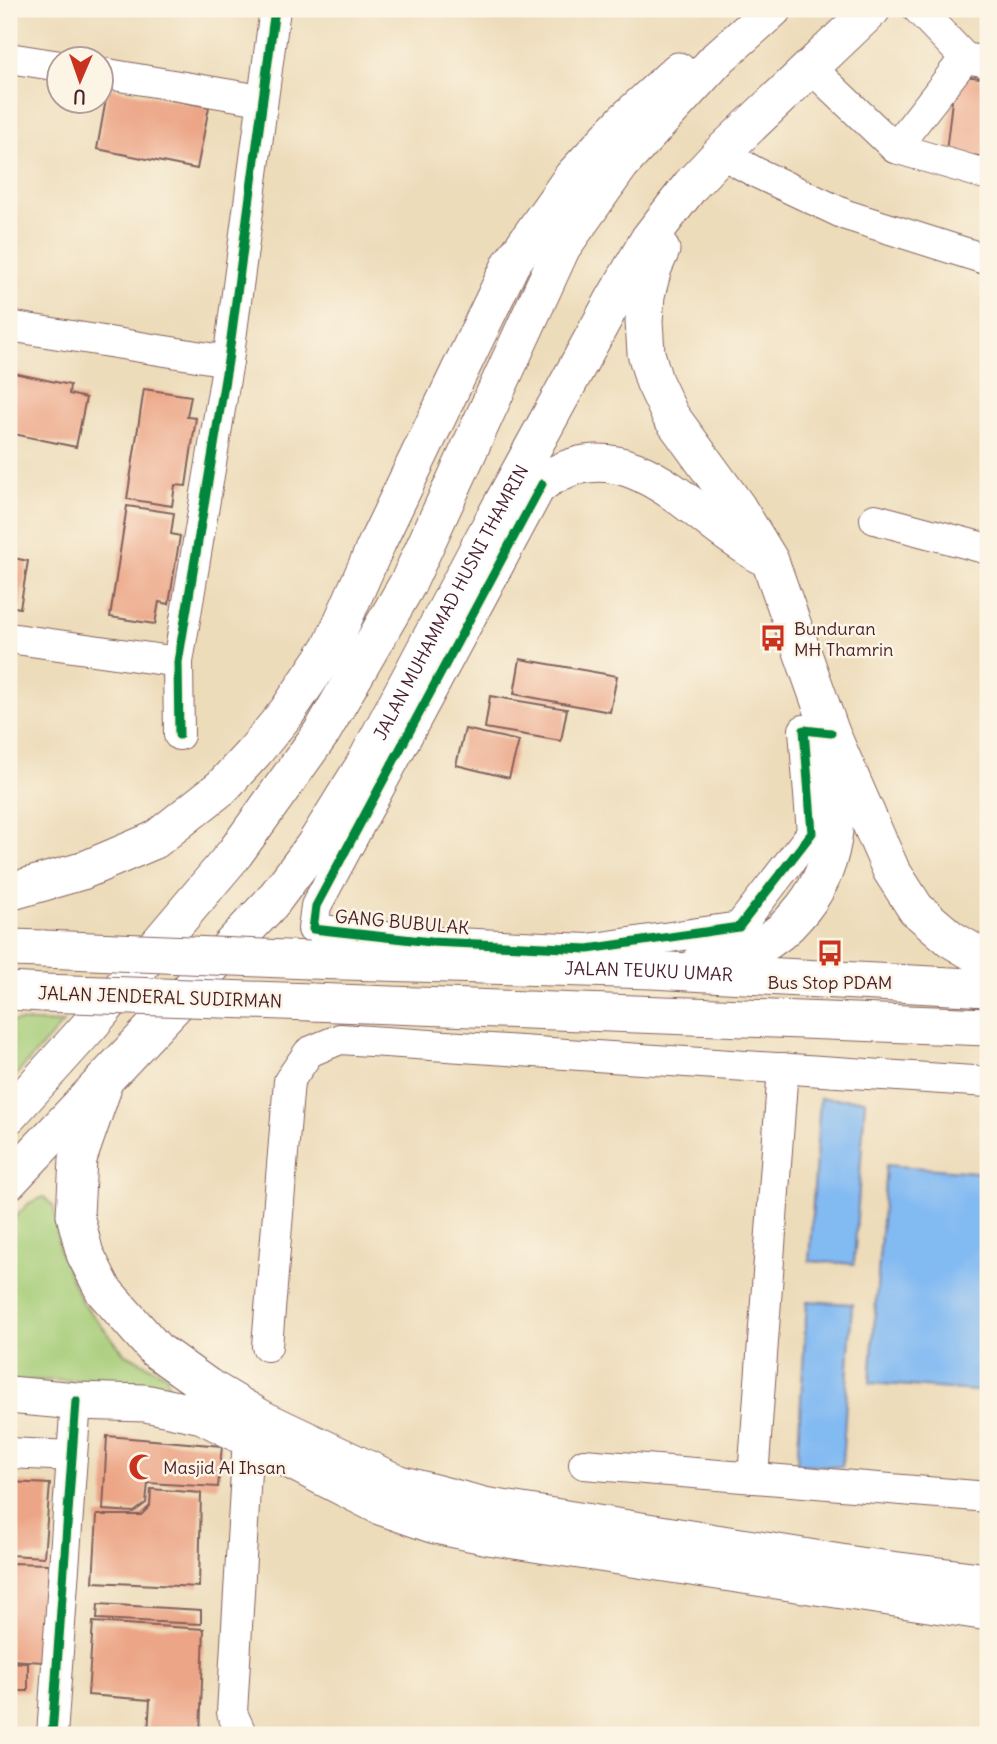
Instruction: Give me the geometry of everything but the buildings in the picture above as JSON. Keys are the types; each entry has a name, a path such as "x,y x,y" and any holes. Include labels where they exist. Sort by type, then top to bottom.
{"main road":[{"path":"9,892 82,871 155,840 222,787 256,751 287,712 332,645 377,543 511,264 573,176 624,121 691,59 771,9"},
{"path":"9,1115 91,1024 235,853 322,732 408,583 562,247 621,164 719,57 771,9"},
{"name":"JALAN MUHAMMAD HUSNI THAMRIN","path":"9,1181 272,902 313,846 363,767 488,530 649,239 691,185 721,153 872,9"},
{"path":"691,185 653,268 646,295 646,353 654,381 670,415 737,507 770,561 831,733 891,870 916,909 951,939 988,961"},
{"path":"488,530 550,477 580,465 610,463 642,472 671,489 734,539 770,561"},
{"path":"652,970 739,954 762,945 788,926 811,900 831,859 834,839 835,783 831,733"},
{"name":"JALAN TEUKU UMAR","path":"26,949 652,970 988,988"},
{"name":"JALAN JENDERAL SUDIRMAN","path":"26,992 988,1027"},
{"path":"107,1076 78,1159 75,1216 85,1254 104,1291 156,1350 251,1413 399,1484 459,1500 859,1566 988,1581"},
{"path":"9,1395 145,1403 202,1415 380,1506 435,1525 488,1536 988,1612"}],"street":[{"path":"179,735 178,662 228,361 275,9"},
{"path":"895,148 976,60 918,9"},
{"path":"9,58 46,64"},
{"path":"810,67 895,148 988,175"},
{"path":"116,75 261,100"},
{"path":"721,153 846,215 988,260"},
{"path":"9,326 228,361"},
{"name":"GANG BUBULAK","path":"542,484 316,906 313,929 431,942 588,949 739,927 812,834 804,730 831,733"},
{"path":"875,519 988,549"},
{"path":"9,638 178,662"},
{"path":"267,1346 289,1081 309,1052 340,1039 988,1082"},
{"path":"753,1478 783,1068"},
{"path":"52,1735 76,1401"},
{"path":"242,1735 232,1713 248,1437"},
{"path":"9,1453 72,1456"},
{"path":"584,1464 988,1497"}],"green space":[{"path":"9,1021 63,1023 9,1083"},
{"path":"44,1197 54,1207 60,1252 81,1301 124,1353 166,1375 170,1390 88,1380 9,1381 9,1224 29,1203"}],"water":[{"path":"820,1098 865,1100 854,1264 809,1261"},
{"path":"886,1165 988,1173 988,1392 870,1383"},
{"path":"807,1301 852,1304 842,1467 797,1464"}],"cycle path":[{"path":"179,735 178,662 228,361 275,9"},
{"path":"542,484 316,906 313,929 431,942 588,949 739,927 812,833 804,730 831,733"},
{"path":"52,1735 76,1401"}],"place":[{"name":"Bunduran MH Thamrin","path":"773,638"},
{"name":"Bus Stop PDAM","path":"830,953"},
{"name":"Masjid Al Ihsan","path":"142,1467"}]}
